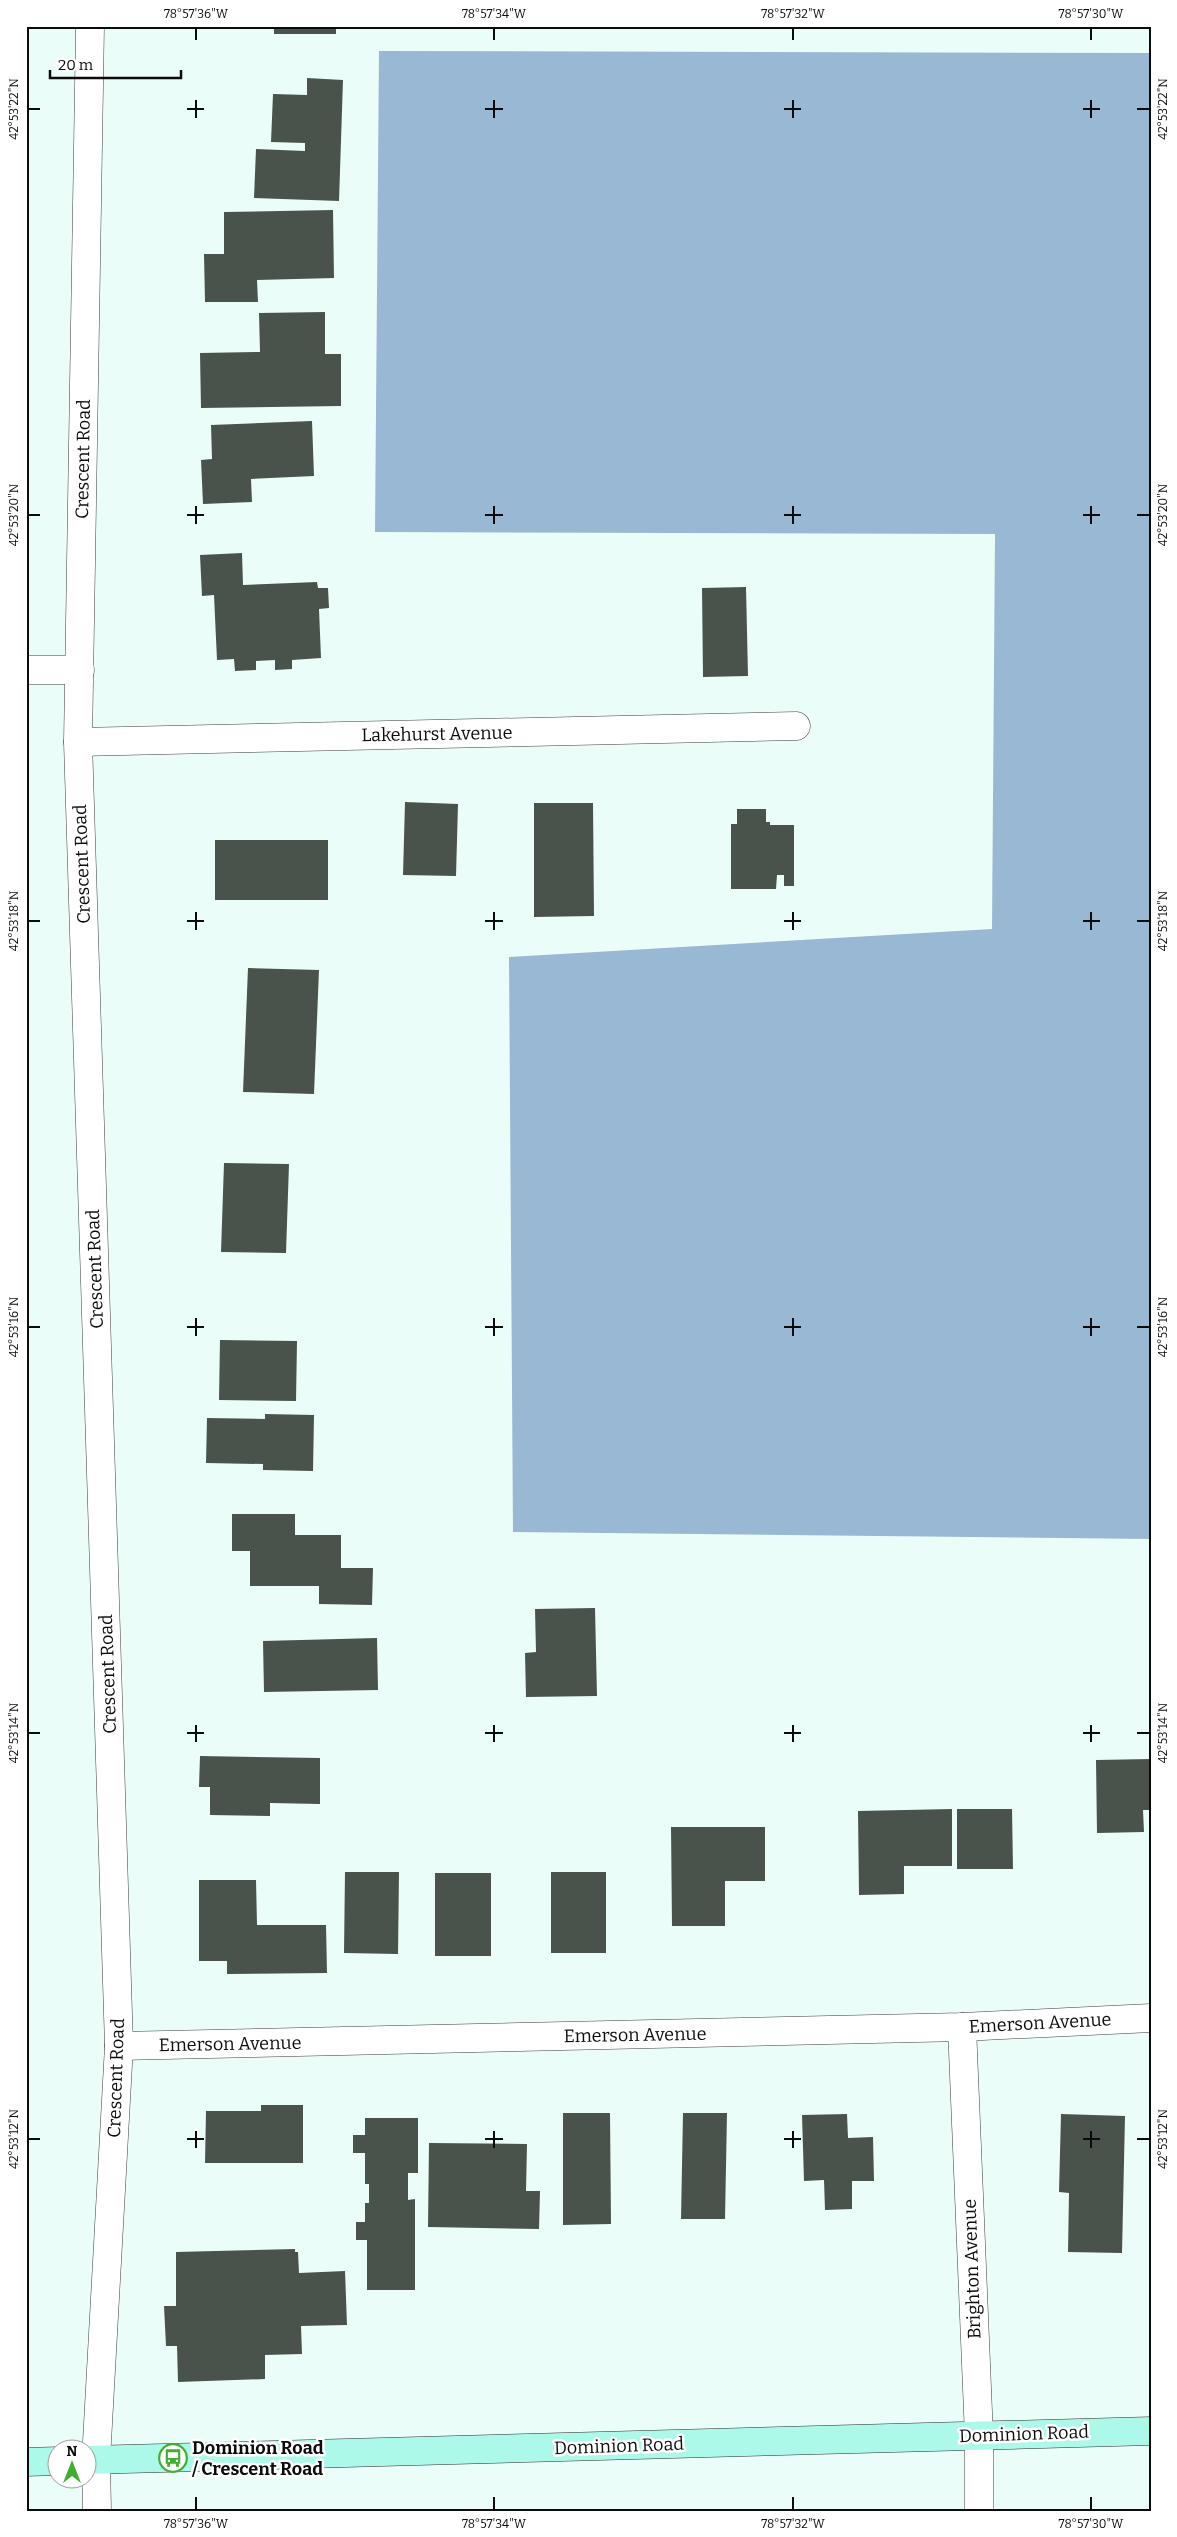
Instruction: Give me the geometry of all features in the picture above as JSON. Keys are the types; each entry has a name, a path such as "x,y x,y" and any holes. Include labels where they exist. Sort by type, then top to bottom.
{"main road":[{"name":"Dominion Road","path":"98,2460 1151,2431"},
{"path":"26,2462 48,2461"}],"street":[{"name":"Crescent Road","path":"90,26 78,742 119,2046 93,2440"},
{"path":"26,670 80,670"},
{"name":"Lakehurst Avenue","path":"78,742 796,726"},
{"name":"Emerson Avenue","path":"119,2046 962,2027 1151,2018"},
{"name":"Brighton Avenue","path":"962,2027 979,2436 980,2511"},
{"name":"Crescent Road","path":"95,2490 97,2511"}],"shaded area":[{"path":"379,51 1151,53 1151,1539 513,1532 509,957 992,929 995,534 375,532"}],"building":[{"path":"274,26 336,26 336,34 274,34"},
{"path":"307,78 343,80 339,201 254,198 256,149 305,151 305,143 271,142 273,94 307,95"},
{"path":"333,210 334,278 257,280 258,302 205,302 204,254 224,254 224,212"},
{"path":"325,312 325,354 341,354 341,406 201,408 200,353 260,352 259,313"},
{"path":"312,421 314,476 251,479 252,502 203,504 201,460 212,459 211,425"},
{"path":"242,553 243,585 317,582 318,588 328,588 329,608 319,609 321,658 292,660 292,669 275,670 275,660 256,661 256,670 235,671 234,659 217,660 214,595 202,596 200,555"},
{"path":"746,587 748,676 703,677 702,588"},
{"path":"405,802 458,804 456,876 403,875"},
{"path":"534,803 593,803 594,916 534,917"},
{"path":"737,809 766,809 766,822 770,822 770,825 794,825 794,886 784,886 784,875 777,875 776,889 731,889 731,824 737,824"},
{"path":"215,840 328,840 328,900 215,900"},
{"path":"248,968 319,970 314,1094 243,1092"},
{"path":"224,1163 289,1164 286,1253 221,1252"},
{"path":"220,1340 297,1341 296,1401 219,1400"},
{"path":"265,1414 314,1415 313,1471 263,1470 263,1464 206,1463 207,1418 265,1419"},
{"path":"232,1514 295,1514 295,1535 341,1535 341,1568 373,1568 372,1605 319,1604 319,1586 250,1586 250,1551 232,1551"},
{"path":"595,1608 597,1696 526,1697 525,1653 536,1652 535,1609"},
{"path":"377,1638 378,1690 264,1692 263,1641"},
{"path":"200,1756 320,1758 320,1804 270,1803 270,1816 210,1815 210,1787 199,1787"},
{"path":"1151,1759 1151,1810 1143,1810 1144,1832 1097,1833 1096,1760"},
{"path":"952,1809 952,1866 904,1866 904,1894 859,1895 858,1811"},
{"path":"957,1809 1012,1809 1013,1869 957,1869"},
{"path":"671,1827 765,1827 765,1881 725,1881 725,1926 672,1926"},
{"path":"345,1872 399,1872 398,1954 344,1953"},
{"path":"551,1872 606,1872 606,1953 551,1953"},
{"path":"435,1873 491,1873 491,1956 435,1956"},
{"path":"199,1880 256,1880 257,1925 326,1925 327,1973 227,1974 227,1961 199,1961"},
{"path":"261,2105 303,2105 303,2163 205,2163 206,2111 261,2111"},
{"path":"563,2113 610,2113 611,2224 563,2225"},
{"path":"683,2113 727,2113 725,2219 681,2219"},
{"path":"847,2114 848,2138 873,2137 874,2181 852,2181 852,2209 825,2210 824,2180 804,2181 802,2115"},
{"path":"1061,2114 1125,2116 1122,2253 1068,2252 1069,2193 1059,2192"},
{"path":"365,2118 418,2118 418,2173 408,2173 408,2200 415,2199 415,2290 367,2290 367,2240 356,2240 356,2222 365,2222 365,2203 369,2203 369,2184 365,2184 365,2153 353,2153 353,2135 365,2135"},
{"path":"429,2143 527,2144 526,2191 540,2191 539,2229 428,2227"},
{"path":"295,2249 295,2252 298,2252 299,2273 345,2271 347,2325 301,2326 302,2354 265,2355 265,2379 178,2382 177,2346 166,2346 164,2306 176,2306 176,2252"}],"place":[{"name":"Dominion Road / Crescent Road","path":"173,2458"}]}
